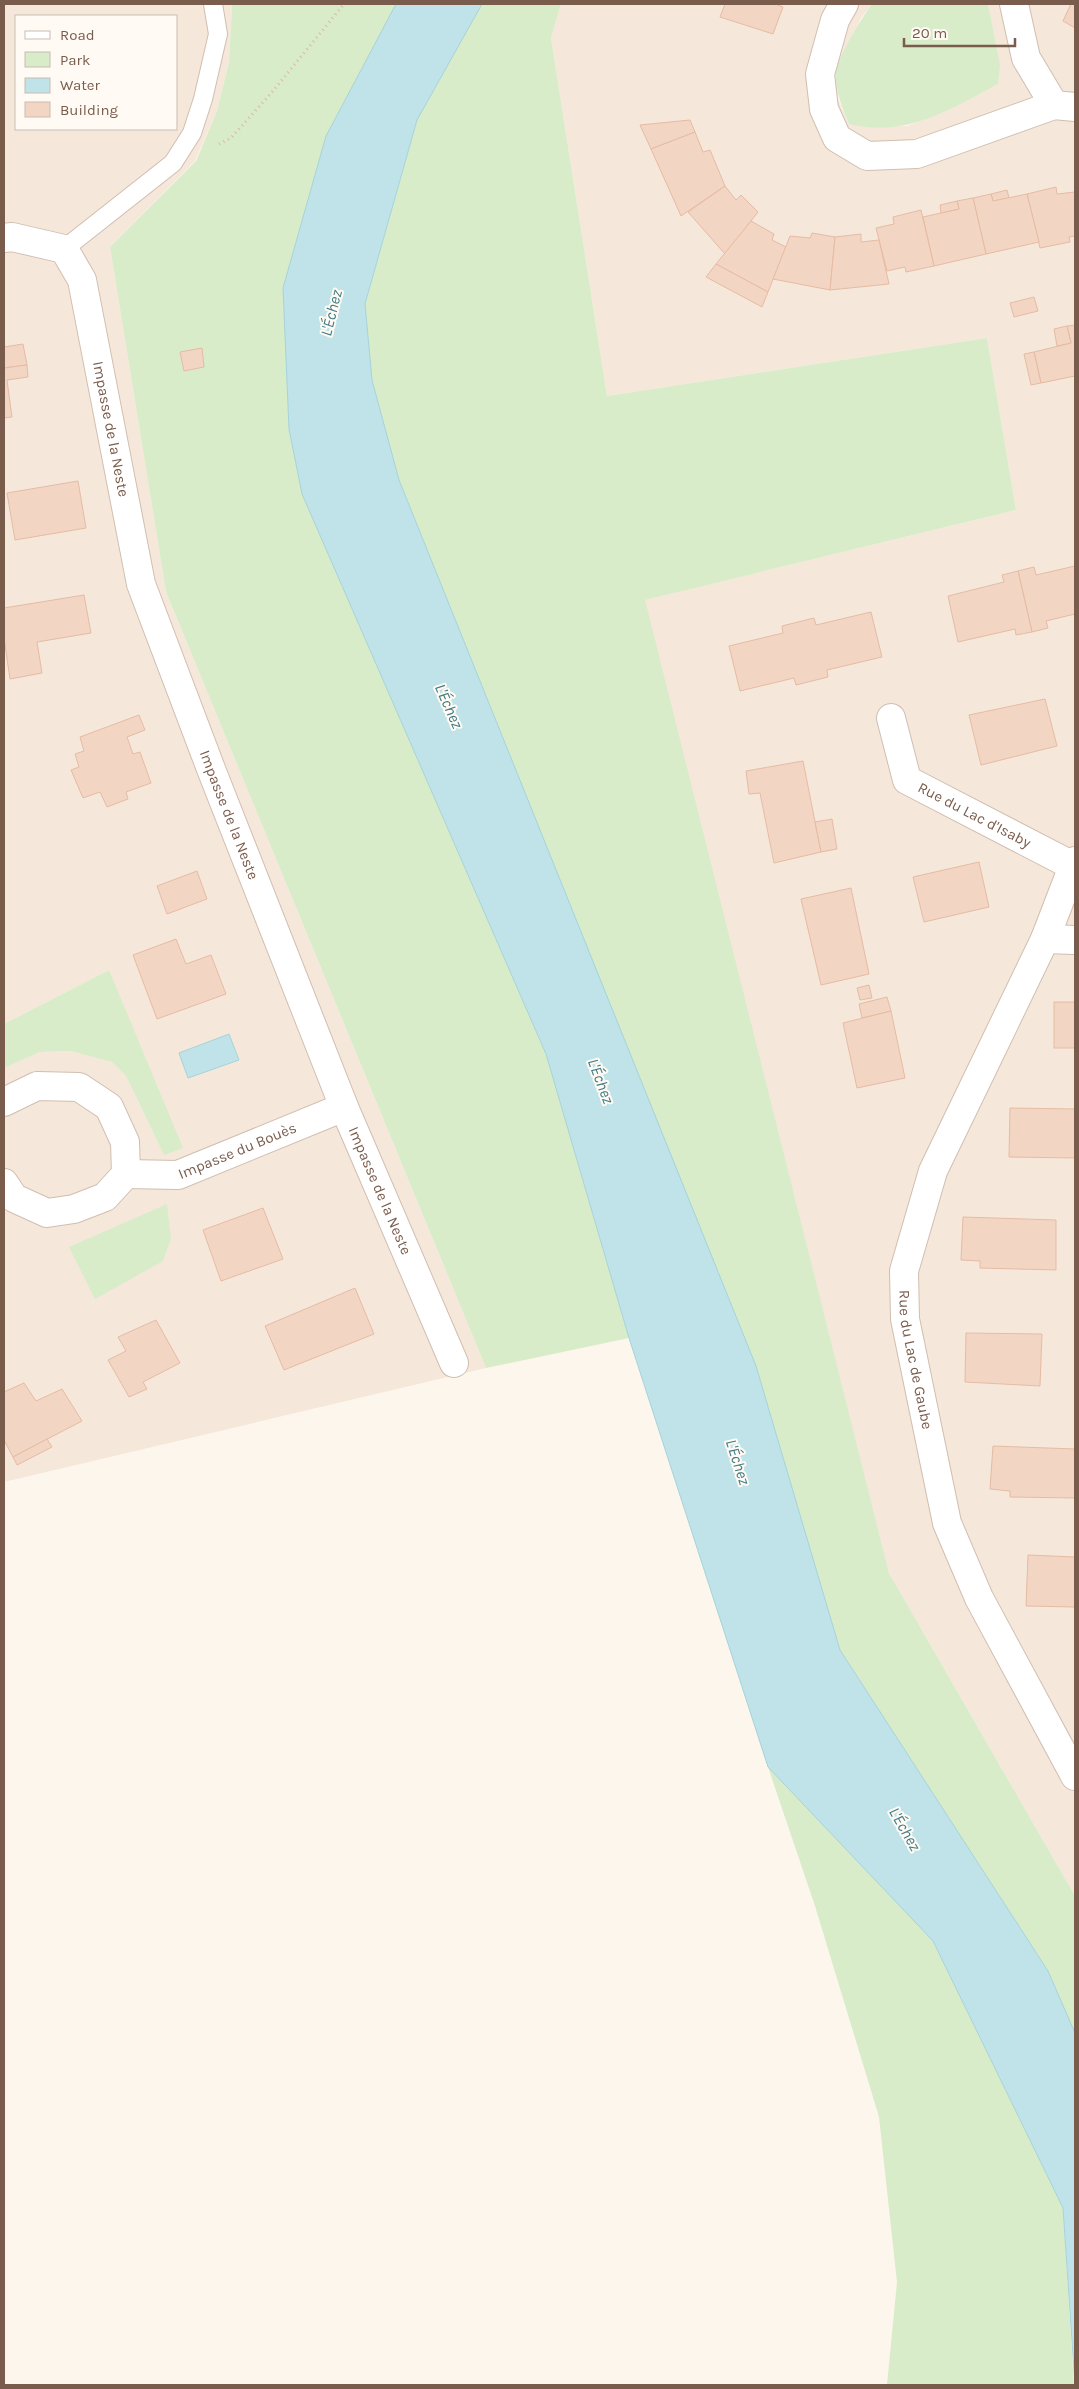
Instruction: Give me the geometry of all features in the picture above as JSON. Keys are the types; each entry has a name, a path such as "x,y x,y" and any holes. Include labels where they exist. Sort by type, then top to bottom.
{"street":[{"path":"844,4 835,20 820,74 824,109 837,138 868,156 917,154 1065,106 1026,58 1014,4"},
{"path":"4,238 12,237 64,249"},
{"name":"Impasse de la Neste","path":"64,249 82,280 141,584 210,769 344,1107 454,1363"},
{"name":"Rue du Lac d'Isaby","path":"891,718 907,780 1074,863 1045,939"},
{"path":"1045,939 1075,940"},
{"name":"Rue du Lac de Gaube","path":"1045,939 933,1171 904,1272 905,1318 947,1523 979,1598 1075,1776"},
{"path":"4,1102 37,1086 79,1087 109,1107 125,1142 126,1174 105,1197 74,1210 47,1213 14,1198 4,1182"},
{"name":"Impasse du Bouès","path":"126,1174 178,1175 344,1107"}],"lane":[{"path":"64,249 173,163 192,133 203,99 218,34 213,4"}],"path":[{"path":"173,163 231,138 273,91 344,4"}],"shaded area":[{"path":"4,4 232,4 229,62 217,111 195,161 110,247 166,592 486,1368 4,1482 4,1068 40,1052 70,1051 112,1062 126,1076 164,1155 109,970 4,1024"},
{"path":"561,4 872,4 861,18 836,70 838,99 849,124 907,126 950,109 998,84 988,4 1075,4 1075,1896 889,1573 644,600 1016,510 987,338 607,396 551,38"}],"green space":[{"path":"232,4 396,4 326,136 283,288 289,429 302,494 546,1054 629,1338 486,1368 166,592 110,247 196,161 217,111 229,62"},
{"path":"482,4 561,4 551,38 607,396 987,338 1016,510 645,600 889,1573 1075,1896 1075,2033 1048,1971 840,1650 755,1366 399,480 372,380 365,305 417,120"},
{"path":"872,4 988,4 1000,65 998,84 944,112 908,124 870,127 849,124 838,92 837,66 845,47"},
{"path":"109,970 183,1148 164,1155 126,1076 112,1062 70,1051 40,1052 4,1068 4,1024"},
{"path":"167,1204 171,1239 163,1261 95,1299 69,1247"},
{"path":"793,1761 933,1941 1063,2208 1074,2385 887,2385 897,2282 879,2117 815,1906 768,1767"}],"water":[{"name":"L'Échez","path":"396,4 482,4 417,120 365,304 372,380 399,480 756,1366 840,1650 1048,1971 1075,2033 1075,2385 1063,2208 933,1941 768,1767 629,1338 546,1054 302,494 289,429 283,288 326,136"},
{"path":"229,1034 239,1060 188,1078 179,1053"}],"building":[{"path":"725,4 775,4 783,7 773,34 720,17"},
{"path":"1071,4 1075,4 1075,28 1063,21"},
{"path":"690,120 695,132 651,149 640,125"},
{"path":"695,132 703,152 710,150 725,186 681,216 651,149"},
{"path":"725,186 736,200 741,195 758,212 725,254 688,212"},
{"path":"1056,187 1057,194 1075,192 1075,236 1069,237 1070,242 1040,248 1027,194"},
{"path":"1007,190 1009,198 993,201 991,194"},
{"path":"991,194 993,201 1027,194 1039,242 986,254 973,198"},
{"path":"973,198 986,254 934,266 923,217 959,209 957,201"},
{"path":"957,201 959,209 941,213 940,205"},
{"path":"921,210 934,266 906,272 905,267 887,271 876,228 894,224 893,217"},
{"path":"751,221 774,234 772,240 786,247 768,292 716,264"},
{"path":"812,233 835,237 830,290 773,279 790,236 810,238"},
{"path":"861,234 861,242 879,240 889,284 830,290 835,237"},
{"path":"716,264 768,292 762,307 706,277"},
{"path":"1034,297 1038,311 1014,317 1010,303"},
{"path":"1075,325 1075,376 1041,383 1034,352 1071,343 1067,326"},
{"path":"1067,326 1071,343 1057,346 1054,329"},
{"path":"23,344 27,365 4,368 4,347"},
{"path":"202,348 204,367 184,371 180,352"},
{"path":"1034,352 1041,383 1031,385 1024,354"},
{"path":"27,365 28,377 7,380 12,417 4,418 4,368"},
{"path":"78,481 86,528 15,540 7,493"},
{"path":"1075,566 1075,614 1046,621 1048,628 1032,632 1018,571 1034,567 1036,575"},
{"path":"1018,571 1032,632 1016,635 1015,629 958,642 948,596 1004,582 1002,575"},
{"path":"84,595 91,633 37,642 42,673 10,679 4,638 4,608"},
{"path":"871,612 882,657 827,670 828,677 796,685 794,678 740,691 729,646 783,633 782,626 814,618 816,625"},
{"path":"1045,699 1057,746 981,765 969,715"},
{"path":"139,715 145,730 127,737 133,754 140,752 151,783 126,792 128,799 107,807 100,792 83,798 71,770 79,767 75,754 84,751 80,737"},
{"path":"803,761 821,852 774,863 760,793 749,794 746,771"},
{"path":"832,819 837,849 821,852 815,822"},
{"path":"979,862 989,907 924,922 913,877"},
{"path":"197,871 207,899 167,914 157,886"},
{"path":"851,888 869,974 821,985 801,899"},
{"path":"176,939 186,964 211,955 226,994 157,1019 133,955"},
{"path":"869,985 872,998 860,1000 857,988"},
{"path":"887,997 891,1011 862,1018 859,1004"},
{"path":"1054,1002 1075,1002 1075,1048 1054,1048"},
{"path":"891,1011 905,1078 857,1088 843,1023"},
{"path":"1010,1108 1075,1109 1075,1158 1009,1157"},
{"path":"263,1208 283,1259 221,1281 203,1230"},
{"path":"963,1217 1056,1220 1056,1270 980,1268 980,1261 961,1260"},
{"path":"355,1288 374,1334 284,1370 265,1326"},
{"path":"156,1320 180,1363 143,1382 147,1389 129,1397 108,1360 126,1351 118,1337"},
{"path":"966,1333 1042,1334 1040,1386 965,1382"},
{"path":"24,1383 36,1401 62,1389 82,1421 13,1457 4,1440 4,1392"},
{"path":"47,1439 52,1447 17,1465 13,1457"},
{"path":"993,1446 1075,1449 1075,1498 1010,1497 1010,1491 990,1489"},
{"path":"1028,1555 1075,1557 1075,1607 1026,1606"}]}
